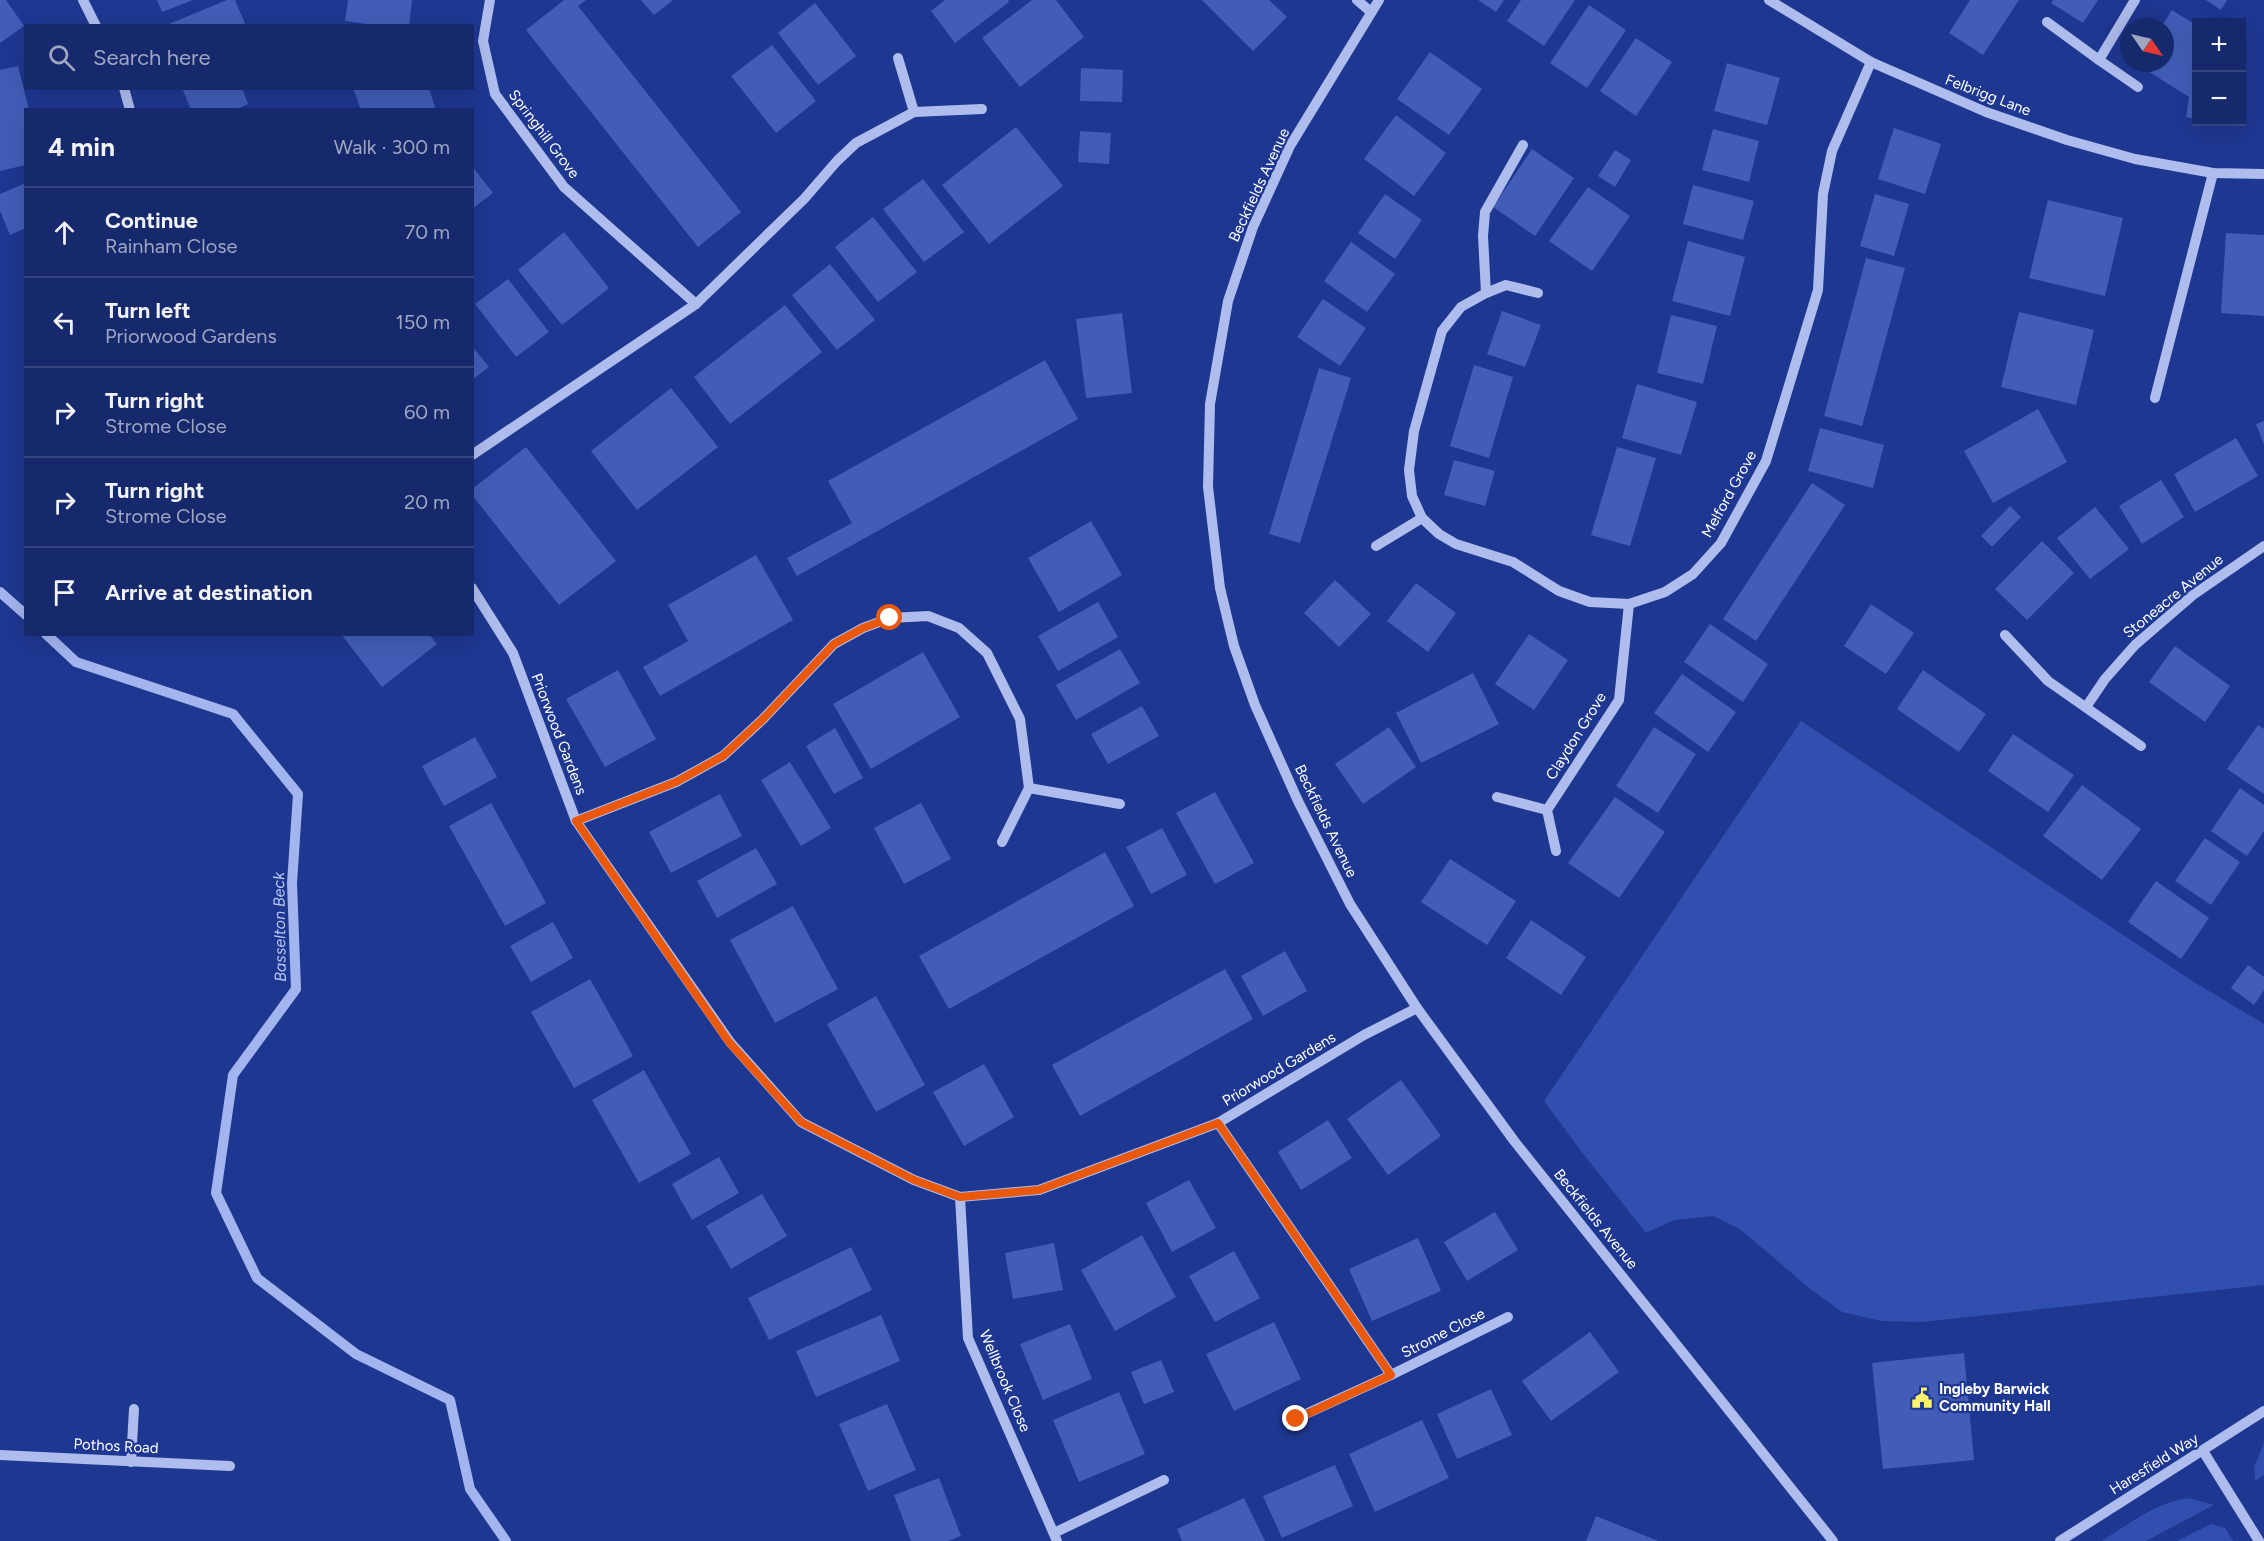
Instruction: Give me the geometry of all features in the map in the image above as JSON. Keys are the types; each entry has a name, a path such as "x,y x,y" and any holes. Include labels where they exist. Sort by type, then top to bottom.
{"street":[{"path":"83,0 95,24"},
{"name":"Springhill Grove","path":"490,0 483,41 495,94 564,187 696,304"},
{"path":"1357,0 1371,12"},
{"name":"Beckfields Avenue","path":"1379,0 1290,146 1253,227 1228,301 1210,404 1208,487 1220,588 1234,646 1255,705 1298,801 1350,904 1417,1008 1515,1142 1833,1541"},
{"name":"Felbrigg Lane","path":"1769,0 1871,62 1986,112 2067,140 2135,159 2213,173 2264,174"},
{"path":"2099,60 2135,0"},
{"path":"2047,22 2138,87"},
{"path":"898,58 914,112"},
{"name":"Melford Grove","path":"1538,293 1506,285 1461,307 1442,331 1414,430 1409,470 1412,496 1422,518 1439,534 1456,544 1513,561 1560,591 1590,602 1629,604 1665,592 1693,574 1721,543 1766,461 1818,290 1823,194 1832,151 1871,62"},
{"path":"125,90 129,108"},
{"path":"474,454 696,304 804,199 856,143 914,112 982,110"},
{"path":"1486,293 1483,236 1485,212 1523,145"},
{"path":"2155,398 2213,173"},
{"path":"1376,546 1422,518"},
{"name":"Stoneacre Avenue","path":"2086,707 2105,679 2135,645 2193,595 2264,546"},
{"name":"Priorwood Gardens","path":"474,591 513,653 576,821 729,1042 801,1122 914,1180 960,1197 1039,1190 1218,1123 1364,1035 1417,1008"},
{"name":"Claydon Grove","path":"1547,810 1619,699 1629,604"},
{"path":"576,821 676,782 723,756 763,719 834,644 863,628 890,618 928,616 959,628 987,653 1020,719 1029,788 1002,842"},
{"path":"2005,635 2048,681 2140,746"},
{"path":"1029,788 1120,804"},
{"path":"1497,797 1547,810 1556,851"},
{"name":"Strome Close","path":"1218,1123 1391,1375"},
{"name":"Wellbrook Close","path":"960,1197 968,1338 1055,1537 1164,1480"},
{"name":"Strome Close","path":"1296,1419 1508,1317"},
{"path":"131,1462 134,1409"},
{"name":"Haresfield Way","path":"2060,1541 2264,1411"},
{"path":"2203,1451 2259,1541"},
{"name":"Pothos Road","path":"0,1455 231,1466"}],"shaded area":[{"path":"1801,721 2194,982 2264,1024 2264,1285 1922,1322 1881,1321 1842,1312 1809,1288 1741,1230 1714,1216 1674,1220 1646,1233 1544,1101"},
{"path":"2264,1443 2264,1475 2255,1481 2254,1467"},
{"path":"2189,1498 2214,1505 2146,1541 2102,1541 2154,1509"},
{"path":"2211,1524 2225,1528 2233,1541 2177,1541"}],"building":[{"path":"0,0 6,0 24,26 0,43"},
{"path":"157,0 193,0 162,12"},
{"path":"227,0 235,0 245,24 169,24"},
{"path":"348,0 412,0 409,24 366,24 345,21"},
{"path":"564,0 586,0 578,6 741,212 698,247 526,30"},
{"path":"641,0 673,0 654,15"},
{"path":"945,0 1008,0 1009,2 955,43 931,11"},
{"path":"1032,0 1056,0 1084,37 1020,87 982,38"},
{"path":"1202,0 1269,0 1287,17 1253,51"},
{"path":"1478,0 1504,0 1496,12"},
{"path":"1521,0 1575,0 1544,46 1507,21"},
{"path":"1970,0 2019,0 1983,55 1949,33"},
{"path":"2053,0 2098,0 2083,23 2051,3"},
{"path":"2206,0 2227,0 2221,10"},
{"path":"815,3 856,56 818,85 778,33"},
{"path":"1589,5 1626,30 1587,88 1550,63"},
{"path":"2172,10 2192,22 2192,118 2186,117 2189,97 2149,72 2174,72 2174,18 2167,18"},
{"path":"1636,38 1672,62 1636,116 1600,91"},
{"path":"772,45 816,101 776,133 731,76"},
{"path":"1430,52 1482,89 1449,135 1397,99"},
{"path":"1727,63 1780,78 1767,125 1714,111"},
{"path":"18,66 28,108 24,108 24,165 0,171 0,70"},
{"path":"1081,68 1123,70 1122,102 1080,101"},
{"path":"183,90 243,90 248,104 239,108 190,108"},
{"path":"354,90 430,90 435,108 360,108"},
{"path":"1396,115 1446,153 1414,196 1364,159"},
{"path":"1016,127 1063,186 989,244 942,185"},
{"path":"1894,128 1941,144 1925,194 1878,179"},
{"path":"1713,129 1759,141 1749,182 1702,170"},
{"path":"1080,131 1111,133 1109,164 1078,162"},
{"path":"1532,149 1574,178 1535,236 1493,207"},
{"path":"1615,150 1631,160 1615,187 1598,176"},
{"path":"474,169 493,193 474,207"},
{"path":"923,179 964,232 924,262 883,209"},
{"path":"24,184 24,229 10,235 0,211 0,194"},
{"path":"1693,185 1754,201 1743,240 1683,224"},
{"path":"1588,187 1630,216 1592,271 1549,241"},
{"path":"1385,194 1422,220 1395,259 1358,233"},
{"path":"1875,194 1909,204 1894,256 1860,246"},
{"path":"2048,200 2123,218 2105,296 2029,278"},
{"path":"873,217 917,272 878,302 835,247"},
{"path":"564,232 609,288 562,325 518,270"},
{"path":"2226,233 2264,235 2264,316 2221,313"},
{"path":"1688,241 1745,257 1730,316 1672,301"},
{"path":"1351,242 1395,274 1367,312 1324,281"},
{"path":"1866,258 1905,268 1862,426 1824,416"},
{"path":"830,264 875,320 837,350 792,295"},
{"path":"508,279 549,332 516,357 475,304"},
{"path":"1323,299 1366,328 1340,366 1297,337"},
{"path":"785,305 822,352 730,424 694,377"},
{"path":"1502,311 1541,325 1525,367 1487,354"},
{"path":"2019,312 2094,330 2076,405 2001,387"},
{"path":"1122,313 1132,393 1086,398 1076,319"},
{"path":"1671,315 1717,326 1703,384 1657,373"},
{"path":"474,348 489,367 474,378"},
{"path":"1045,360 1078,419 797,576 787,558 852,523 828,481"},
{"path":"1474,365 1513,377 1489,458 1450,446"},
{"path":"1319,368 1351,378 1300,543 1269,534"},
{"path":"1637,384 1697,402 1681,455 1622,438"},
{"path":"671,388 718,447 637,510 591,451"},
{"path":"2038,409 2067,462 1993,503 1964,451"},
{"path":"2264,421 2264,445 2256,424"},
{"path":"1820,428 1884,445 1873,488 1808,471"},
{"path":"2236,438 2258,476 2195,512 2174,474"},
{"path":"526,447 616,561 559,605 474,498 474,487"},
{"path":"1617,447 1656,458 1630,546 1591,535"},
{"path":"1454,460 1495,471 1485,506 1444,495"},
{"path":"2161,480 2184,517 2142,544 2119,506"},
{"path":"1812,483 1845,505 1756,641 1723,619"},
{"path":"2010,506 2021,517 1992,547 1981,536"},
{"path":"2095,507 2129,549 2090,579 2057,538"},
{"path":"1091,521 1122,575 1059,612 1028,558"},
{"path":"2042,541 2074,573 2027,620 1995,589"},
{"path":"756,555 793,620 660,696 643,667 688,641 668,605"},
{"path":"1335,580 1371,614 1339,647 1304,613"},
{"path":"1416,583 1456,613 1428,652 1387,621"},
{"path":"1098,602 1118,637 1058,671 1038,636"},
{"path":"1871,604 1914,633 1886,674 1844,646"},
{"path":"1710,624 1768,664 1743,702 1684,662"},
{"path":"1529,634 1568,660 1534,710 1495,684"},
{"path":"343,636 431,636 437,644 382,687"},
{"path":"2175,646 2230,686 2205,722 2149,682"},
{"path":"1120,649 1140,683 1076,720 1056,685"},
{"path":"923,652 960,717 871,769 833,704"},
{"path":"618,670 656,739 605,767 566,699"},
{"path":"1923,670 1986,714 1959,752 1897,709"},
{"path":"1473,673 1499,724 1421,763 1396,713"},
{"path":"1682,674 1736,712 1708,752 1654,713"},
{"path":"1142,706 1159,736 1108,764 1091,734"},
{"path":"2258,725 2264,729 2264,794 2227,769"},
{"path":"1389,727 1416,767 1363,804 1335,764"},
{"path":"1654,727 1696,754 1658,813 1616,786"},
{"path":"835,728 863,778 834,794 806,746"},
{"path":"2013,734 2074,775 2048,812 1988,771"},
{"path":"475,737 497,777 444,806 422,766"},
{"path":"790,762 831,828 801,846 761,780"},
{"path":"2082,785 2141,829 2102,880 2043,836"},
{"path":"2240,788 2264,805 2264,831 2247,856 2211,831"},
{"path":"1215,792 1254,863 1215,884 1176,813"},
{"path":"720,794 742,836 671,873 649,832"},
{"path":"1615,797 1665,832 1619,898 1568,863"},
{"path":"491,803 546,903 505,926 449,826"},
{"path":"921,803 951,859 904,884 874,828"},
{"path":"1162,828 1187,875 1151,894 1126,847"},
{"path":"2205,838 2240,862 2211,905 2175,881"},
{"path":"756,848 777,884 717,918 697,881"},
{"path":"1105,852 1134,906 949,1009 919,956"},
{"path":"1450,859 1516,901 1487,945 1421,902"},
{"path":"2156,881 2209,918 2181,959 2128,922"},
{"path":"793,906 838,989 775,1023 730,940"},
{"path":"1531,920 1586,957 1561,995 1506,958"},
{"path":"553,922 573,958 531,982 510,946"},
{"path":"1285,951 1307,991 1263,1016 1241,976"},
{"path":"2248,965 2264,977 2264,990 2254,1005 2231,988"},
{"path":"1225,969 1253,1019 1080,1116 1052,1065"},
{"path":"590,979 633,1056 574,1088 531,1012"},
{"path":"876,996 925,1085 876,1112 827,1024"},
{"path":"984,1064 1014,1117 964,1146 933,1092"},
{"path":"644,1070 691,1154 639,1183 592,1100"},
{"path":"1401,1080 1441,1136 1388,1175 1347,1119"},
{"path":"1328,1120 1352,1158 1301,1190 1278,1152"},
{"path":"719,1157 739,1193 692,1220 672,1184"},
{"path":"1189,1180 1216,1228 1172,1252 1146,1203"},
{"path":"762,1194 787,1236 731,1269 706,1226"},
{"path":"1495,1212 1518,1250 1467,1281 1444,1242"},
{"path":"1142,1235 1176,1297 1115,1331 1081,1270"},
{"path":"1418,1238 1441,1291 1372,1321 1349,1269"},
{"path":"1054,1243 1063,1290 1013,1299 1005,1253"},
{"path":"851,1247 872,1290 769,1340 748,1298"},
{"path":"1234,1251 1260,1298 1215,1322 1189,1276"},
{"path":"881,1315 900,1361 816,1397 796,1351"},
{"path":"1274,1322 1301,1379 1234,1411 1206,1354"},
{"path":"1070,1324 1092,1379 1043,1400 1020,1344"},
{"path":"1590,1332 1619,1372 1551,1421 1522,1381"},
{"name":"Ingleby Barwick Community Hall","path":"1964,1353 1974,1460 1883,1469 1872,1363"},
{"path":"1161,1360 1174,1392 1144,1404 1131,1372"},
{"path":"1491,1389 1512,1435 1457,1459 1437,1414"},
{"path":"1119,1392 1145,1454 1079,1482 1053,1420"},
{"path":"887,1404 916,1470 868,1491 839,1424"},
{"path":"1422,1420 1449,1478 1375,1512 1349,1454"},
{"path":"1335,1465 1353,1506 1282,1538 1263,1496"},
{"path":"939,1478 961,1536 948,1541 911,1541 894,1495"},
{"path":"1244,1498 1265,1541 1182,1541 1177,1529"},
{"path":"1596,1516 1658,1541 1586,1541"}],"waterway":[{"name":"Basselton Beck","path":"0,592 24,613"},
{"name":"Basselton Beck","path":"48,636 76,662 233,714 298,794 292,883 296,989 233,1075 216,1193 257,1278 356,1354 450,1400 470,1489 506,1541"}],"place":[{"name":"Ingleby Barwick Community Hall","path":"1922,1398"}],"route":[{"path":"890,618 863,628 834,644 763,719 723,756 676,782 576,821 729,1042 801,1122 914,1180 960,1197 1039,1190 1218,1123 1391,1375 1296,1419"}]}
